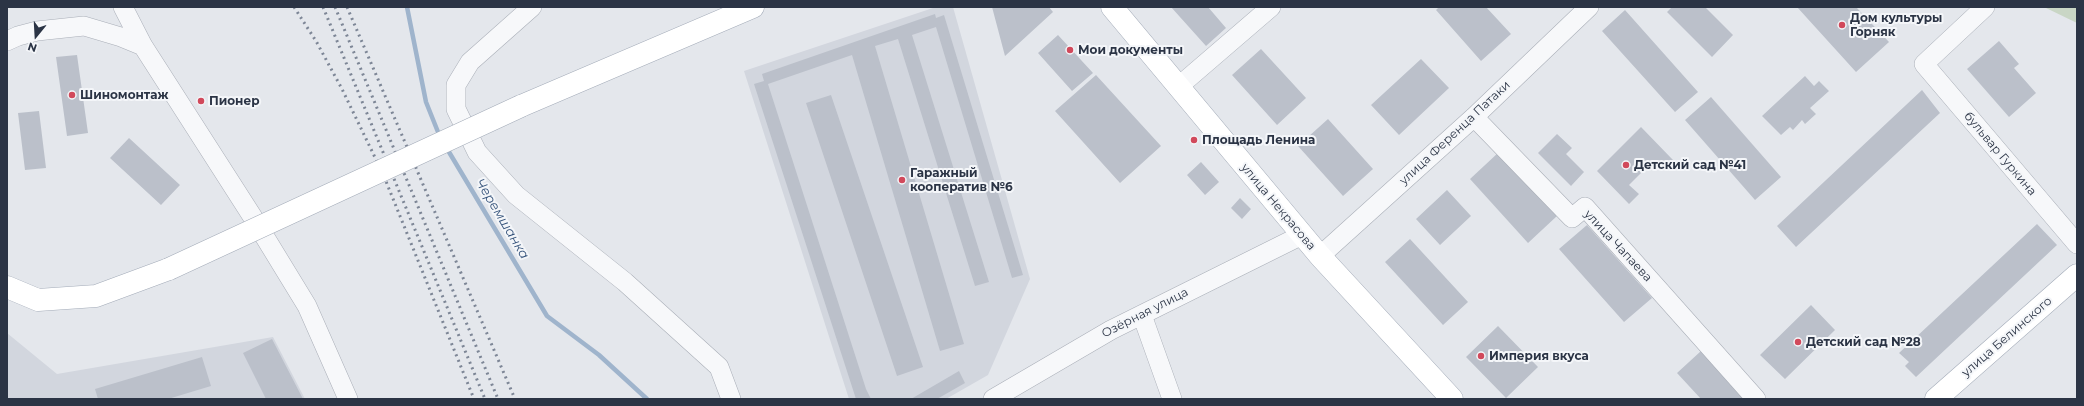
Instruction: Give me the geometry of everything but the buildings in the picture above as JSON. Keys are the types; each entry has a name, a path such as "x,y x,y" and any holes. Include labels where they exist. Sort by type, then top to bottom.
{"main road":[{"path":"7,287 38,300 96,296 169,269 520,106 753,7"},
{"name":"улица Некрасова","path":"1112,7 1320,256 1452,399"},
{"name":"улица Белинского","path":"1936,399 2077,275"}],"street":[{"path":"124,7 143,46 252,216 307,306 348,399"},
{"path":"532,7 470,62 456,84 456,109 477,152 516,195 625,282 719,367 731,399"},
{"path":"1178,87 1271,7"},
{"name":"улица Ференца Патаки","path":"1320,256 1474,116 1588,7"},
{"name":"бульвар Гуркина","path":"1985,7 1924,64 2077,244"},
{"path":"7,41 18,36 37,31 84,26 121,37 143,46"},
{"name":"улица Чапаева","path":"1474,116 1572,218 1585,207 1756,399"},
{"name":"Озёрная улица","path":"993,399 1111,330 1302,235"},
{"path":"1142,315 1172,399"}],"shaded area":[{"path":"936,7 953,7 1030,279 988,375 946,399 849,399 744,71"},
{"path":"7,333 57,374 273,337 305,399 7,399"}],"green space":[{"path":"2044,7 2077,7 2077,23"}],"waterway":[{"name":"Черемшанка","path":"407,7 426,102 440,137"},
{"name":"Черемшанка","path":"446,147 547,316 599,355 647,399"}],"railway":[{"path":"294,7 316,41 342,89 383,174 474,399"},
{"path":"323,7 485,399"},
{"path":"335,7 498,399"},
{"path":"347,7 515,399"}],"place":[{"name":"Дом культуры Горняк","path":"1842,25"},
{"name":"Мои документы","path":"1070,50"},
{"name":"Шиномонтаж","path":"72,95"},
{"name":"Пионер","path":"201,101"},
{"name":"Площадь Ленина","path":"1194,140"},
{"name":"Детский сад №41","path":"1626,165"},
{"name":"Гаражный кооператив №6","path":"902,180"},
{"name":"Детский сад №28","path":"1798,342"},
{"name":"Империя вкуса","path":"1481,356"}]}
